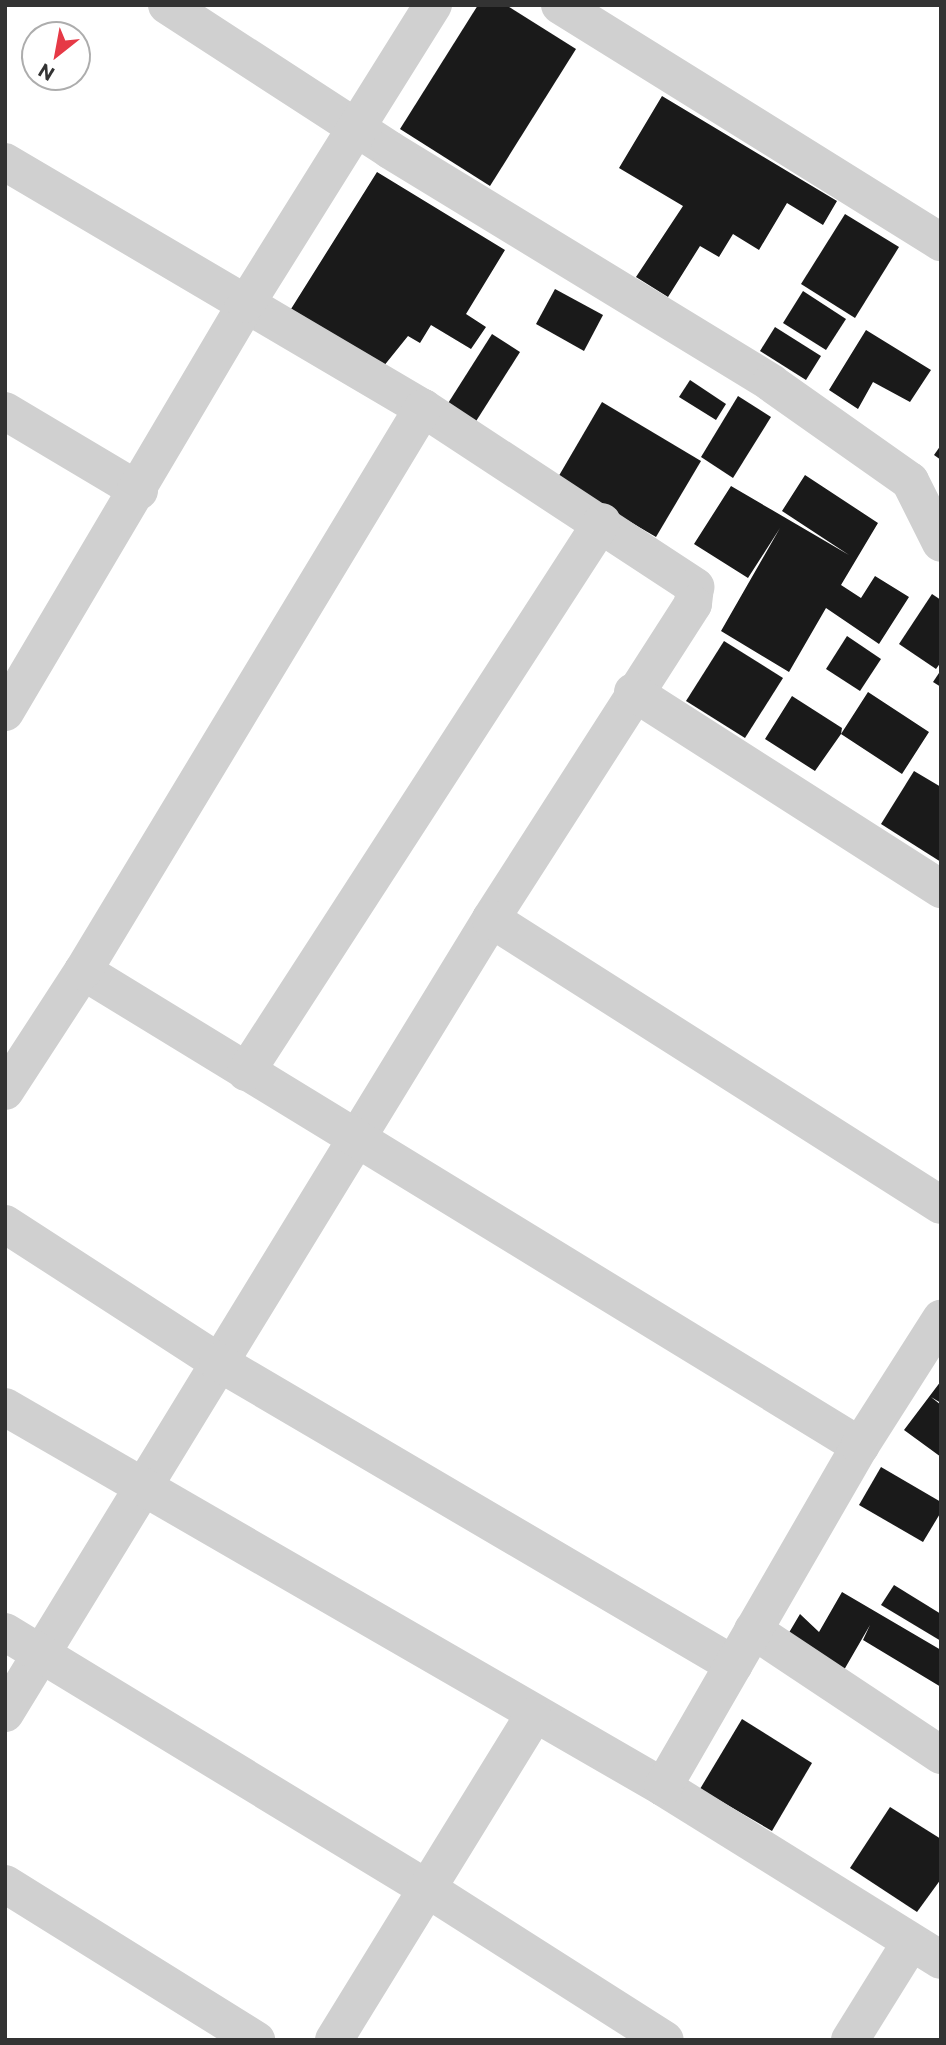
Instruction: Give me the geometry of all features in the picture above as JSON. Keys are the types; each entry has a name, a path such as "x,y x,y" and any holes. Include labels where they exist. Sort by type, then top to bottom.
{"street":[{"path":"167,5 355,126 771,383 910,481 941,543"},
{"path":"5,712 139,491 246,304 433,5"},
{"path":"560,5 941,243"},
{"path":"5,162 423,408 601,522 695,587 693,604 634,692 491,919 5,1713"},
{"path":"5,1091 83,971 423,408"},
{"path":"5,411 139,491"},
{"path":"246,1072 601,522"},
{"path":"634,692 941,889"},
{"path":"491,919 941,1205"},
{"path":"83,971 355,1140 860,1446"},
{"path":"5,1224 218,1362 734,1665"},
{"path":"663,1787 860,1446 941,1319"},
{"path":"5,1407 533,1716 663,1787 926,1951 850,2040"},
{"path":"753,1630 941,1755"},
{"path":"5,1632 426,1888 665,2040"},
{"path":"334,2040 533,1716"},
{"path":"5,1884 256,2040"}],"building":[{"path":"478,5 506,5 576,49 490,186 400,129"},
{"path":"662,96 837,201 823,225 787,203 759,250 733,234 719,257 700,246 668,297 636,277 683,206 619,168"},
{"path":"377,172 505,250 466,314 486,327 471,349 431,325 420,343 408,336 383,367 291,309"},
{"path":"845,214 899,247 855,318 801,284"},
{"path":"555,289 603,315 584,351 536,324"},
{"path":"803,291 846,319 826,350 783,323"},
{"path":"775,327 821,356 806,380 760,351"},
{"path":"866,330 931,370 910,402 873,382 858,409 829,390"},
{"path":"492,334 520,352 473,426 445,408"},
{"path":"690,380 726,404 716,420 679,397"},
{"path":"738,396 771,417 733,478 701,457"},
{"path":"602,402 701,461 656,537 557,479"},
{"path":"941,445 941,460 934,455"},
{"path":"805,475 878,523 841,585 861,598 875,576 909,597 879,644 826,608 789,672 721,631 780,528 748,578 694,544 731,486 849,555 782,511"},
{"path":"932,594 941,600 941,662 936,669 899,644"},
{"path":"847,636 881,659 860,691 826,669"},
{"path":"724,641 783,678 745,738 686,701"},
{"path":"941,670 941,687 933,682"},
{"path":"868,692 929,732 902,774 841,734"},
{"path":"792,696 842,728 841,734 815,771 765,739"},
{"path":"914,771 941,787 941,862 881,824"},
{"path":"941,1381 941,1403 931,1397 941,1405 941,1457 904,1430"},
{"path":"881,1467 941,1502 941,1512 923,1542 859,1505"},
{"path":"894,1585 941,1614 941,1641 881,1605"},
{"path":"842,1592 941,1650 941,1687 863,1640 870,1625 844,1670 787,1636 800,1614 819,1632"},
{"path":"742,1719 812,1763 772,1831 700,1789"},
{"path":"890,1807 941,1839 941,1879 917,1912 850,1868"}]}
